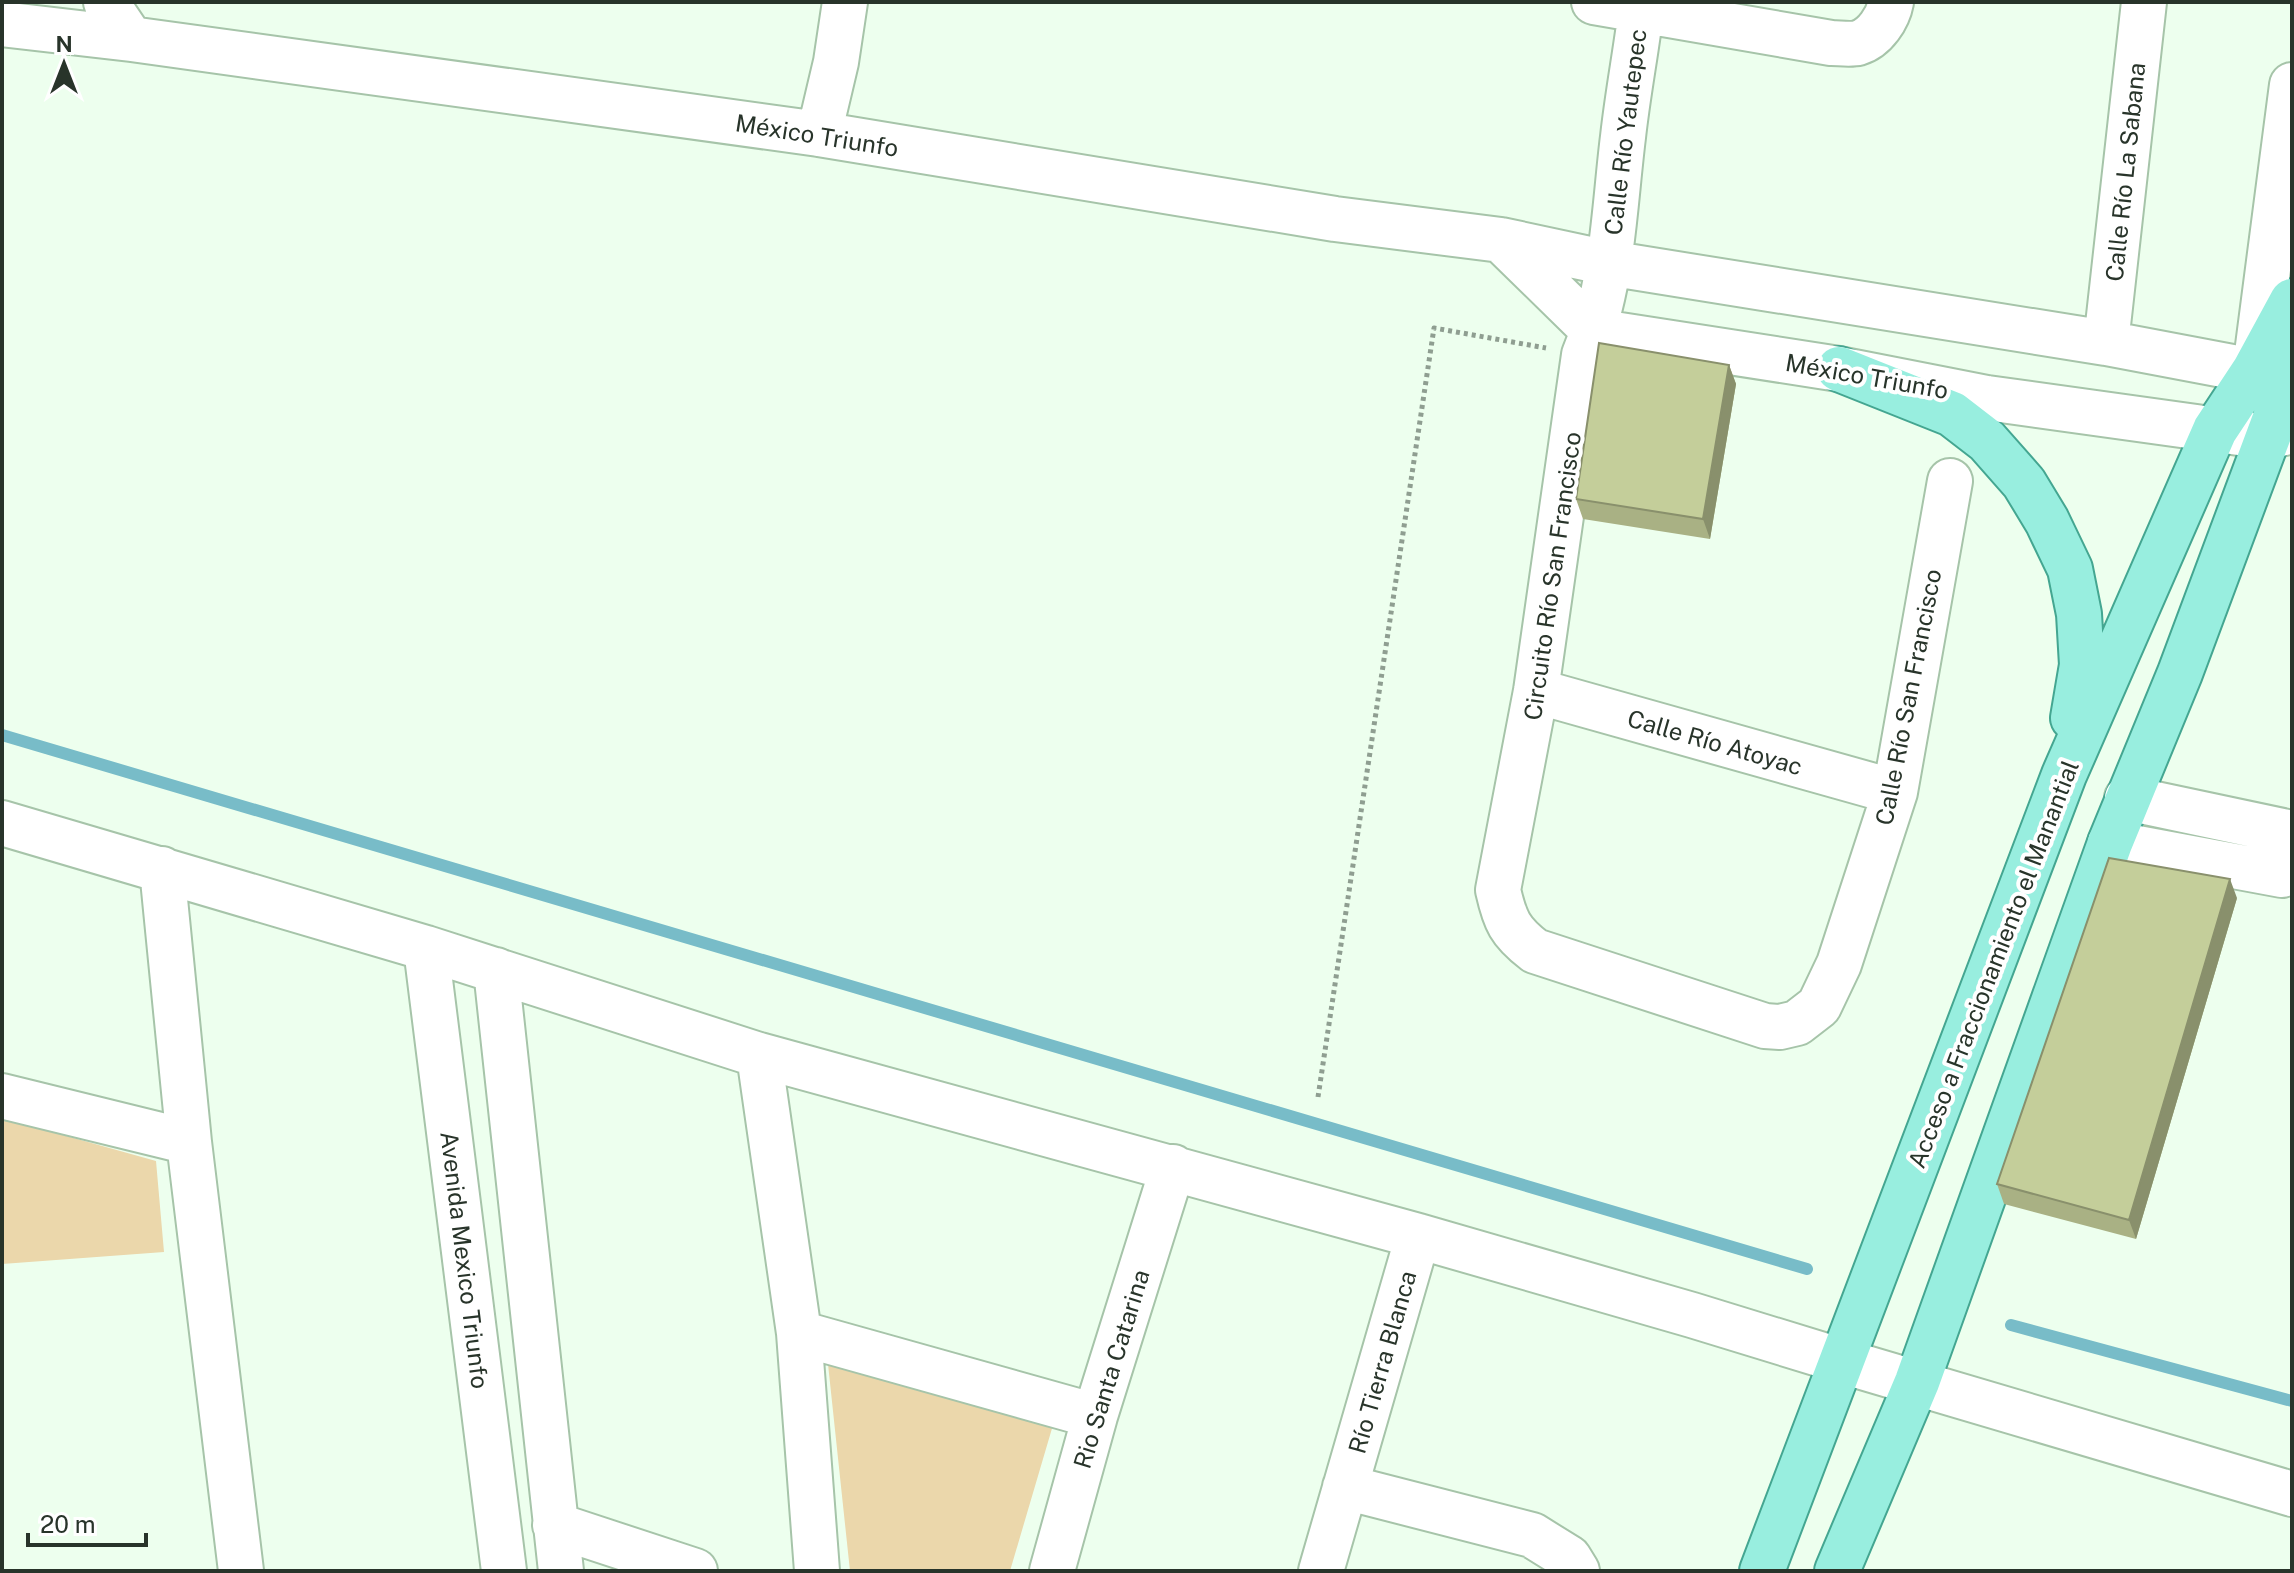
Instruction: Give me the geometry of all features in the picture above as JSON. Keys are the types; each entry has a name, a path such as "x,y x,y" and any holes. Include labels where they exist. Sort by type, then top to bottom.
{"main road":[{"path":"1837,1571 1917,1382 2127,798 2280,434 2281,375 2292,301"},
{"path":"1839,369 1952,414 1987,441 2024,483 2047,521 2070,569 2079,614 2082,665 2064,775"},
{"name":"Acceso a Fraccionamiento el Manantial","path":"1762,1571 2064,775 2215,430 2281,375"}],"street":[{"path":"106,2 131,39"},
{"path":"819,134 836,62 845,2"},
{"path":"1594,2 1642,6 1831,43 1859,43 1878,30 1891,2"},
{"name":"Calle Río La Sabana","path":"2106,343 2144,2"},
{"name":"Calle Río Yautepec","path":"1608,263 1626,104 1642,6"},
{"name":"México Triunfo","path":"2,24 44,16 131,39 819,134 1335,219 1501,240 1608,263 2106,343 2281,375"},
{"path":"2281,375 2292,85"},
{"path":"1501,240 1589,343"},
{"name":"Circuito Río San Francisco","path":"1498,890 1536,691 1589,343 1608,263"},
{"name":"México Triunfo","path":"1589,343 1839,369 1987,398 2215,430 2280,434"},
{"name":"Calle Río San Francisco","path":"1498,890 1505,919 1518,938 1535,951 1765,1026 1797,1023 1819,1006 1839,964 1895,792 1950,481"},
{"name":"Calle Río Atoyac","path":"1536,691 1895,792"},
{"path":"2127,798 2289,855"},
{"path":"2,823 426,948 759,1055 1418,1236 2292,1494"},
{"path":"2110,843 2289,855"},
{"path":"162,869 189,1142 241,1571"},
{"name":"Avenida Mexico Triunfo","path":"426,948 504,1571"},
{"path":"496,970 561,1571"},
{"path":"759,1055 799,1333 817,1571"},
{"path":"2,1096 189,1142"},
{"name":"Rio Santa Catarina","path":"1052,1571 1095,1416 1173,1167"},
{"name":"Río Tierra Blanca","path":"1321,1571 1418,1236"},
{"path":"799,1333 1095,1416"},
{"path":"1345,1487 1532,1535 1557,1548 1569,1558 1577,1571"},
{"path":"555,1525 695,1571"}],"path":[{"path":"1318,1097 1434,328 1589,343"}],"shaded area":[{"path":"2,1118 156,1161 164,1252 2,1264"},
{"path":"828,1364 1053,1425 1010,1571 850,1571"}],"building":[{"path":"1599,343 1729,365 1703,519 1576,499"},
{"path":"2109,858 2230,879 2129,1220 1997,1184"}],"waterway":[{"path":"2,735 1807,1269"},
{"path":"2011,1325 2292,1401"}]}
